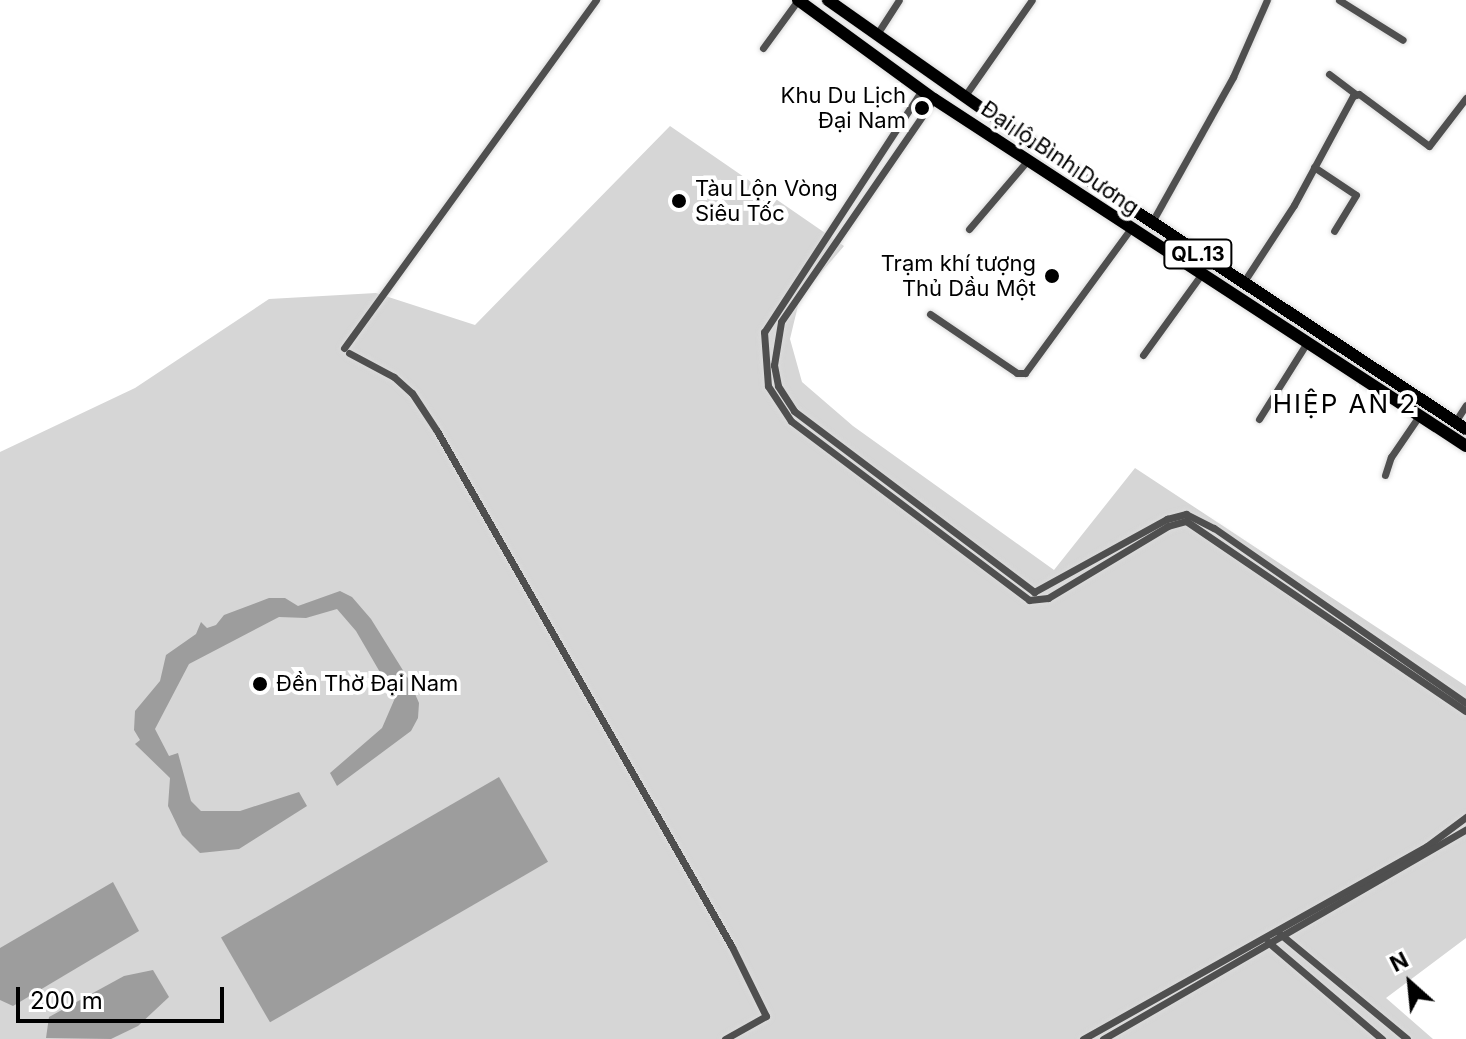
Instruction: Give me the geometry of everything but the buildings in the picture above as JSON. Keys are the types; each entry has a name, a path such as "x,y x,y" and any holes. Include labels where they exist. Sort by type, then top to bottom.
{"highway":[{"name":"Đại lộ Bình Dương","path":"798,0 934,99 1466,446"},
{"name":"Đại lộ Bình Dương","path":"828,0 964,97 1460,426"},
{"path":"922,90 933,75"},
{"path":"934,99 945,83"}],"street":[{"path":"596,0 346,350 394,377 412,393 437,431 732,947 766,1016 725,1039"},
{"path":"763,48 798,0"},
{"path":"877,34 899,0"},
{"path":"964,97 1032,0"},
{"path":"1152,222 1233,77 1267,0"},
{"path":"1339,0 1403,40"},
{"path":"1329,74 1429,146 1466,98"},
{"path":"922,90 764,332 768,386 791,421 1029,600 1048,598 1168,526 1186,521 1466,711"},
{"path":"1243,283 1356,94"},
{"path":"934,99 781,322 774,365 778,386 794,411 1034,592 1167,519 1186,514 1214,528 1466,703"},
{"path":"914,101 926,110"},
{"path":"969,229 1028,160"},
{"path":"1314,167 1356,195 1334,231"},
{"path":"930,314 1017,373 1025,373 1131,228"},
{"path":"1143,355 1201,275"},
{"path":"1259,419 1306,344"},
{"path":"1460,426 1466,405"},
{"path":"1385,475 1391,457 1419,416"},
{"path":"1103,1039 1270,943 1279,933 1427,846 1466,817"},
{"path":"1083,1039 1262,937 1279,933 1466,829"},
{"path":"1279,933 1407,1039"},
{"path":"1262,937 1382,1039"}],"shaded area":[{"path":"670,126 844,246 800,297 790,339 802,382 853,426 1054,570 1135,468 1466,686 1466,938 1386,998 1433,1039 0,1039 0,452 135,388 269,299 376,293 475,325"},
{"path":"340,591 352,597 371,619 409,680 419,703 418,718 411,731 337,786 330,773 382,728 395,698 356,631 337,609 306,618 279,617 189,664 155,729 169,756 178,753 191,801 201,811 240,811 299,792 307,806 239,849 200,853 182,835 168,806 170,778 135,744 140,740 134,730 135,711 160,681 166,655 196,634 201,622 207,628 216,625 224,615 269,598 285,598 298,606"},
{"path":"499,777 548,862 270,1022 221,938"},
{"path":"113,882 139,931 13,1006 0,1000 0,948"},
{"path":"153,970 169,997 138,1026 111,1039 46,1038 49,1017 124,976"}],"place":[{"name":"Khu Du Lịch Đại Nam","path":"922,108"},
{"name":"Tàu Lộn Vòng Siêu Tốc","path":"679,201"},
{"name":"Trạm khí tượng Thủ Dầu Một","path":"1052,276"},
{"name":"Đền Thờ Đại Nam","path":"260,684"}],"district":[{"name":"HIỆP AN 2","path":"1345,404"}]}
